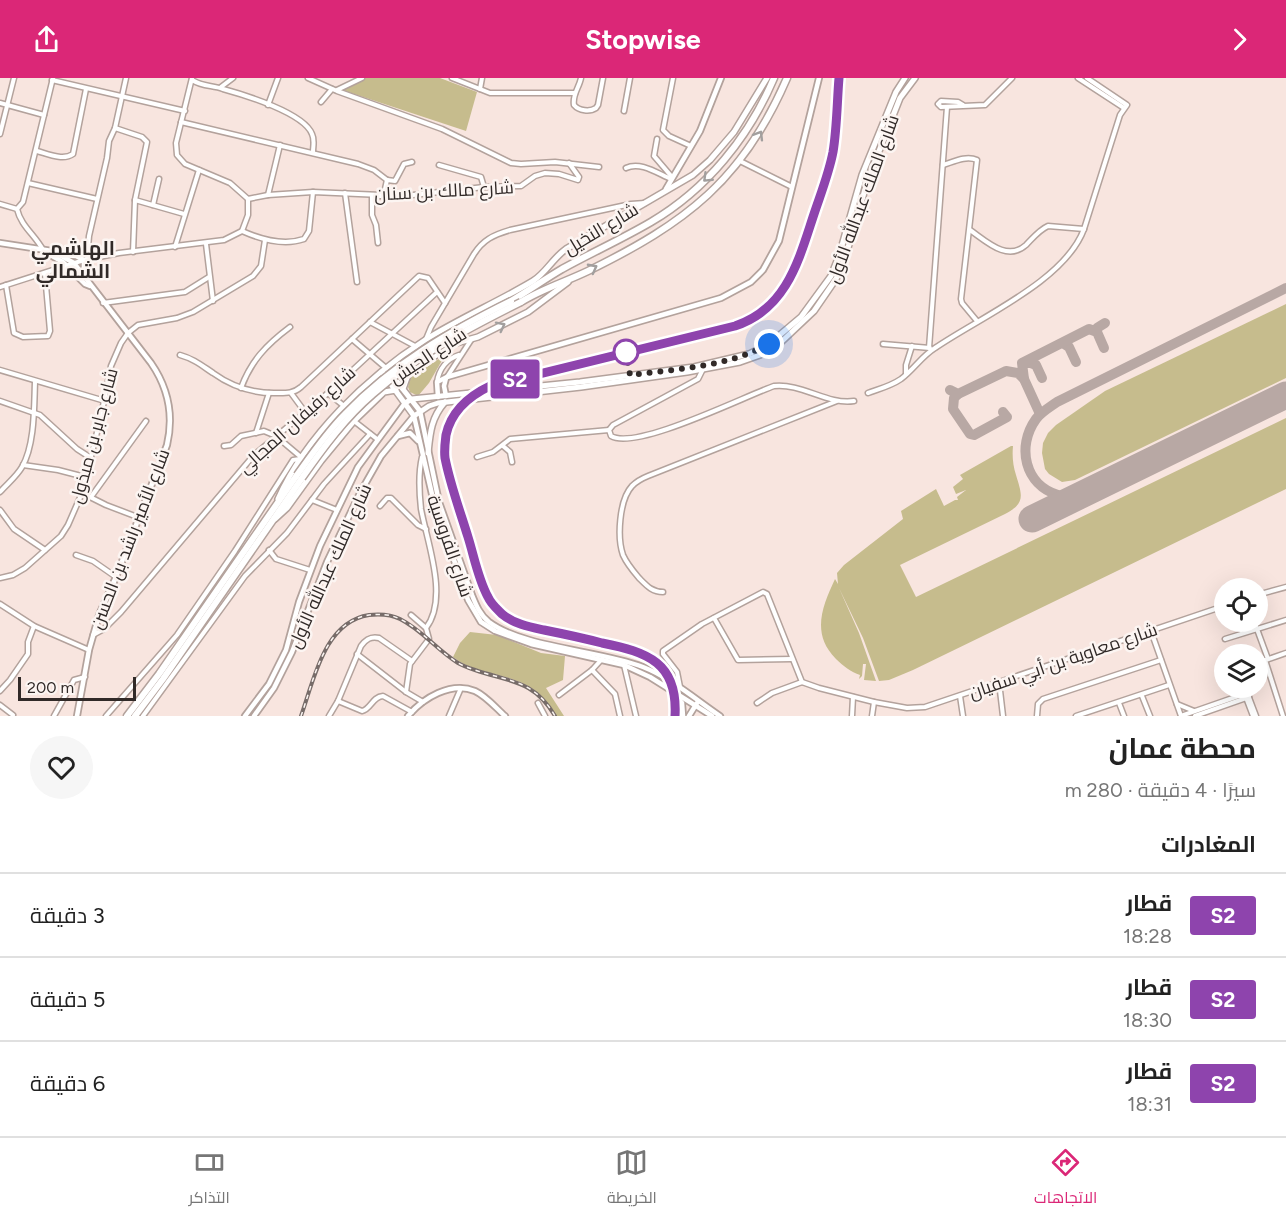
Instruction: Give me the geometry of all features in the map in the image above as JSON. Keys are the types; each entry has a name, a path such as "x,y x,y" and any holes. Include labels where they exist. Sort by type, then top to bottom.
{"highway":[{"name":"شارع الجيش","path":"127,716 159,674 294,475 344,415 381,380 420,351 511,301 542,279 652,221 686,197 710,176 735,146 756,114 774,78"},
{"name":"شارع الجيش","path":"135,716 274,520 294,475 322,450 345,422 388,381 451,338 547,288 575,277 678,220 719,185 740,161 765,124 787,78"}],"main road":[{"name":"شارع النخيل","path":"294,475 301,459 344,406 384,370 416,346 448,327 542,279 562,252 693,175 722,147 745,115 766,78"},
{"name":"شارع الملك عبدالله الأول","path":"703,367 749,354 769,344 792,327 816,299 836,266 862,175 896,92 905,78"},
{"name":"شارع الملك عبدالله الأول","path":"407,401 581,387 740,362 760,355 786,339 821,303 841,269 868,179 900,98 915,78"},
{"path":"274,520 287,508 354,421 384,392 399,390 408,375 430,358 449,346 471,340 528,312 575,277"},
{"name":"شارع الفروسية","path":"384,370 407,401 414,416"},
{"name":"شارع الملك عبدالله الأول","path":"414,416 445,399"},
{"path":"425,455 432,422 445,399"},
{"name":"شارع الفروسية","path":"407,401 420,411"}],"street":[{"path":"0,134 14,78"},
{"path":"84,275 89,236 107,158 108,141 115,128 126,78"},
{"path":"220,87 233,78"},
{"path":"268,105 278,78"},
{"path":"308,78 337,91 442,129 511,163 569,163 599,167"},
{"path":"337,91 362,78"},
{"path":"452,78 490,93 575,93"},
{"path":"480,88 482,78"},
{"path":"580,78 579,88 573,102 576,108 593,110 598,105 603,78"},
{"path":"624,111 630,78"},
{"path":"673,78 663,126 669,136 692,147"},
{"name":"شارع النخيل","path":"666,189 692,147 708,114 721,78"},
{"path":"437,382 447,377 466,375 721,298 744,287 763,270 774,252 786,216 819,78"},
{"path":"963,105 958,108 939,107 938,102 958,102 963,105 979,106 988,104 1012,78"},
{"path":"1078,78 1126,106"},
{"path":"1087,78 1126,106"},
{"path":"0,204 15,208 22,204 37,151 53,79 86,89 185,111"},
{"path":"0,287 86,260 206,244 224,240 242,231 248,215 249,199 230,183 185,164 177,155 176,142 192,79 203,86 220,87 301,119 313,135 313,152"},
{"path":"37,151 61,158 70,157 73,154 86,89"},
{"path":"321,102 332,89"},
{"path":"0,103 44,115"},
{"path":"868,393 892,384 906,374 931,348 1038,283 1072,252 1084,229 1120,115 1126,106"},
{"path":"931,348 946,107"},
{"path":"181,122 366,166 387,180 397,180 404,164 412,162"},
{"path":"115,128 142,137 147,142 135,200 133,252"},
{"path":"657,139 654,155 671,178"},
{"path":"268,195 280,145"},
{"path":"943,165 966,158 976,160 961,298 962,303 977,321"},
{"path":"740,161 792,187"},
{"name":"شارع مالك بن سنان","path":"249,199 268,195 313,192 404,196 484,187 521,186 535,176 545,173 559,174 578,180 579,177 569,163"},
{"path":"439,165 481,177 484,187"},
{"path":"626,168 638,165 671,178"},
{"path":"175,247 199,170"},
{"path":"153,205 159,179"},
{"path":"380,196 387,180"},
{"path":"28,183 97,199"},
{"path":"242,231 265,240 304,239 309,231 313,192"},
{"path":"345,193 357,282"},
{"path":"372,196 372,215 376,225 378,243"},
{"path":"135,200 184,214"},
{"path":"426,340 478,247 491,236 627,205 645,203"},
{"path":"627,205 630,211"},
{"path":"15,208 20,219 43,250"},
{"path":"970,230 1000,249 1009,252 1022,248 1048,226 1084,229"},
{"path":"128,333 138,325 187,315 257,273 261,266 265,240"},
{"name":"شارع الأمير راشد بن الحسن","path":"0,243 52,251 84,275 90,286 159,375 168,396 170,408 171,423 167,446 140,518 99,615 92,636 75,716"},
{"path":"206,244 213,301"},
{"name":"شارع الأمير راشد بن الحسن","path":"43,250 71,265 85,284 90,286"},
{"path":"60,255 76,256 86,260"},
{"path":"6,285 14,333 23,337 48,336 50,331 45,274"},
{"path":"180,355 197,361 214,374 241,388 269,393 290,393 301,387 419,276 428,278 445,303"},
{"path":"103,303 184,292 209,277"},
{"name":"شارع رفيفان المجالي","path":"92,636 104,629 121,612 249,460 328,393 437,292"},
{"path":"437,317 441,324 448,327"},
{"path":"370,322 416,346"},
{"path":"241,388 256,357 290,327"},
{"name":"شارع جابر بن مبذول","path":"0,578 20,571 64,531 82,493 111,366 128,333"},
{"name":"شارع الفروسية","path":"352,339 384,370"},
{"path":"445,399 444,386 447,377 471,340"},
{"path":"883,344 931,348"},
{"path":"906,374 906,365 912,346"},
{"path":"438,397 437,382 440,372 448,361 460,355"},
{"path":"477,457 493,452 510,440 609,430 615,423 698,379 703,367"},
{"path":"0,370 35,382 105,400"},
{"path":"1,490 23,465 34,412 35,382"},
{"path":"609,430 611,436 616,439 664,430 774,386 788,386 838,401 854,401"},
{"path":"256,433 269,393"},
{"path":"290,393 305,412"},
{"path":"328,393 344,406"},
{"path":"0,401 43,417 77,449 91,458"},
{"name":"شارع الملك عبدالله الأول","path":"245,716 269,684 286,650 310,570 358,467 407,401"},
{"path":"663,592 656,592 648,587 631,569 623,554 620,530 624,504 631,487 648,476 838,401"},
{"name":"شارع الفروسية","path":"420,411 425,455 442,513 481,614 492,624 536,641 640,666 680,687 697,703"},
{"name":"شارع الفروسية","path":"414,416 421,449 425,455"},
{"name":"شارع الملك عبدالله الأول","path":"254,716 274,688 292,652 327,562 360,493 381,456 414,416"},
{"path":"92,497 146,421"},
{"path":"354,421 377,439"},
{"path":"224,446 233,444 241,436 264,431 276,435 301,459"},
{"path":"396,437 404,433 412,434 421,449"},
{"path":"143,716 245,576 287,533 324,484 370,434"},
{"path":"503,446 508,450 512,462"},
{"path":"425,455 419,475 419,492 434,572 435,608 433,617 426,628"},
{"path":"23,465 85,477"},
{"path":"106,716 177,635 294,475"},
{"path":"82,493 140,518"},
{"path":"381,506 387,498 391,498 418,525 426,529"},
{"path":"312,500 338,510"},
{"path":"0,510 18,533 45,550"},
{"path":"269,550 276,559 310,570"},
{"path":"76,555 86,557 116,577"},
{"path":"1268,593 1286,587"},
{"path":"680,687 677,672 663,651 691,630 765,592 802,682 772,693 757,703"},
{"path":"0,604 34,626 89,650"},
{"name":"شارع معاوية بن أبي سفيان","path":"802,682 874,702 908,708 925,707 1214,609"},
{"path":"406,692 409,668 428,642 429,637 426,628 411,615"},
{"path":"714,618 738,660 792,659"},
{"path":"1268,626 1286,620"},
{"path":"0,691 28,654 28,642 34,626"},
{"path":"1151,631 1181,716 1241,698"},
{"path":"1225,639 1247,632"},
{"path":"329,716 364,642 374,637 379,638 412,661"},
{"path":"286,650 292,652"},
{"path":"1268,659 1286,653"},
{"path":"357,654 406,692 423,702"},
{"path":"559,695 592,670 602,657"},
{"name":"شارع الفروسية","path":"602,657 624,665 720,716"},
{"path":"1037,716 1038,704 1043,699 1161,660"},
{"path":"624,665 636,716"},
{"path":"1268,667 1282,716"},
{"path":"592,670 615,694 620,716"},
{"path":"54,716 75,680 85,677"},
{"path":"671,682 668,688 681,701 683,716"},
{"path":"999,682 1003,716"},
{"path":"1076,716 1142,696 1169,685"},
{"path":"338,701 357,711 364,711 376,697 383,696 410,714 423,702 444,691 461,688 480,694 505,716"},
{"path":"449,716 461,688"},
{"path":"960,696 963,716"},
{"path":"1142,696 1150,716"},
{"path":"852,716 853,697"},
{"path":"1248,698 1254,716"},
{"path":"872,716 874,702"},
{"path":"538,703 545,716"},
{"path":"689,716 697,703"},
{"path":"1119,703 1124,716"},
{"path":"1177,704 1195,713"},
{"path":"0,705 13,715"},
{"path":"698,716 703,707"},
{"name":"شارع الفروسية","path":"703,707 712,716"},
{"path":"908,708 908,716"}],"shaded area":[{"path":"365,78 440,78 477,92 466,131 339,89"},
{"path":"1286,304 1286,378 1075,480 1062,482 1045,469 1042,453 1043,443 1048,433 1105,391"},
{"path":"443,356 429,383 418,396 410,392 408,387 410,378"},
{"path":"1286,418 1286,489 913,670 889,680 879,681 863,638 839,588 859,633 876,681 864,680 866,664 863,664 862,676 859,679 860,675 836,659 823,640 821,620 823,610 835,579 838,584 837,573 844,565 903,519 901,511 936,489 944,506 958,500 957,497 966,490 956,494 953,487 963,479 960,475 1011,446 1013,446 1013,465 1021,493 1019,502 1005,514 900,565 916,597"},
{"path":"470,632 497,635 541,653 565,656 563,680 546,688 564,716 556,716 542,697 526,685 473,668 453,657 460,643"}],"taxiway":[{"path":"1081,495 1058,495 1047,490 1031,474 1025,453 1026,441 1038,416 1057,402 1286,288"},
{"path":"1097,332 1097,328 1105,323"},
{"path":"1024,379 1022,363 1089,329 1097,332 1104,348"},
{"path":"1063,343 1069,347 1076,362"},
{"path":"1023,363 1036,365 1042,378"},
{"path":"950,390 958,394 1006,371 1018,373 1024,379 1040,414"},
{"path":"958,394 954,398 953,409 970,434 974,435 1007,417 1003,412"}],"runway":[{"path":"1032,519 1286,395"}],"railway":[{"path":"675,716 671,683 665,672 646,656 618,646 522,625 502,614 492,604 479,575 450,478 445,455 448,427 468,399 490,386 735,326 753,318 767,308 779,295 796,265 827,175 834,143 839,78"},
{"path":"301,716 316,670 331,641 341,629 354,620 377,614 400,619 462,665 510,680 530,689 539,695 555,716"}],"train":[{"name":"S2","path":"675,716 676,702 671,682 662,667 649,656 624,647 521,624 505,616 493,605 483,586 446,461 444,450 449,426 466,401 490,386 743,324 770,305 788,283 799,261 833,153 839,78"}],"district":[{"name":"الهاشمي الشمالي","path":"73,260"}],"route":[{"path":"626,352 630,375 693,367 738,357 769,344"}]}
